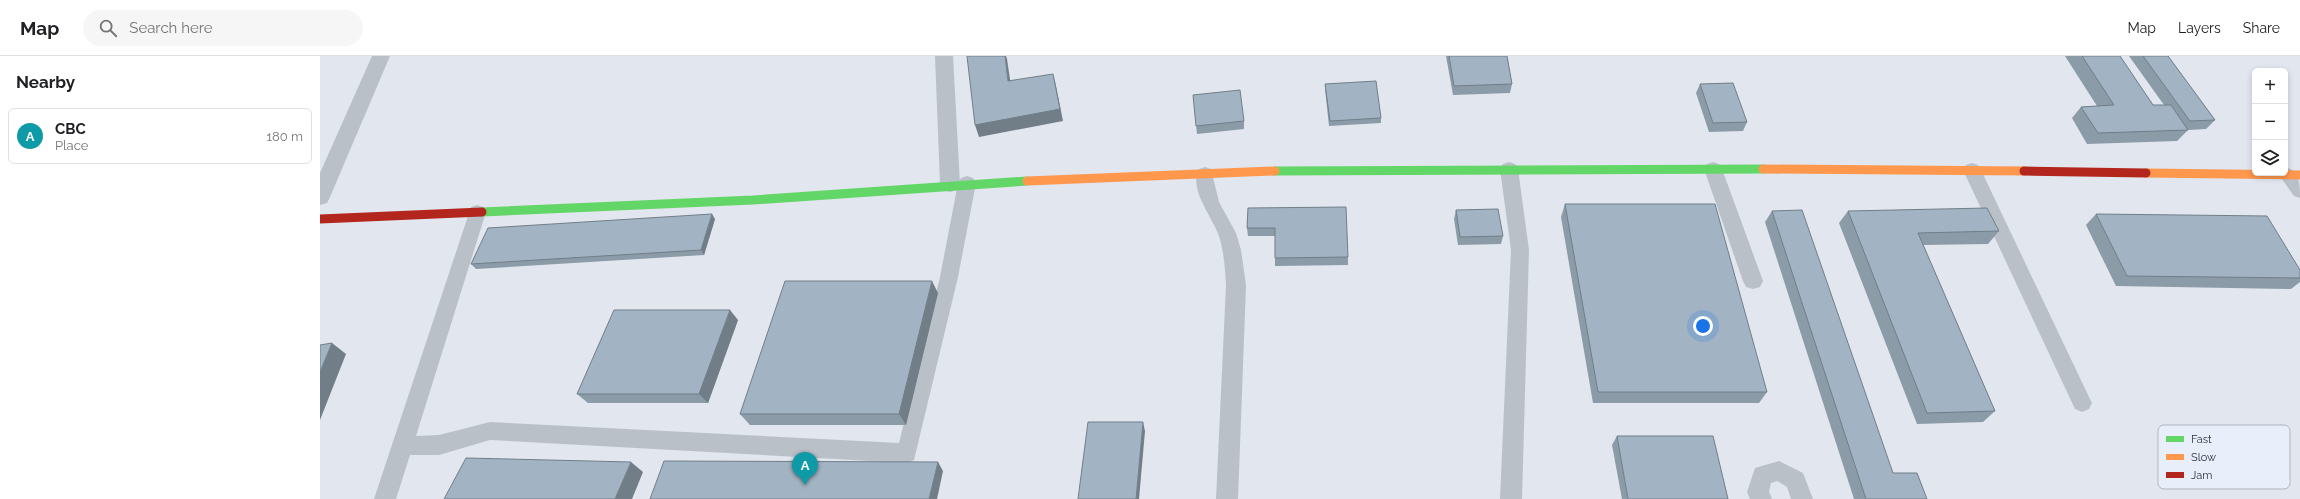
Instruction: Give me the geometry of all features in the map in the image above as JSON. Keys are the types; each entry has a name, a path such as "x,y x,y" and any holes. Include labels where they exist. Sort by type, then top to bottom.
{"street":[{"path":"320,197 381,56"},
{"path":"944,56 959,184"},
{"path":"320,219 827,195 959,184 1205,174 1509,169 1713,169 1972,170 2294,175"}],"lane":[{"path":"1509,169 1520,250 1511,499"},
{"path":"1713,169 1753,281"},
{"path":"1972,170 2082,404"},
{"path":"1205,174 1210,203 1228,233 1232,250 1236,285 1227,499"},
{"path":"2294,175 2300,191"},
{"path":"403,446 439,445 490,432 907,453 949,277 959,184"},
{"path":"385,499 477,212"},
{"path":"1761,499 1758,492 1763,475 1780,471 1794,480 1802,499"}],"building":[{"path":"967,56 1005,56 1008,81 1053,74 1060,109 975,125"},
{"path":"1449,56 1507,56 1512,84 1454,86"},
{"path":"2082,56 2120,56 2153,105 2171,105 2188,130 2098,133 2081,107 2114,105"},
{"path":"2143,56 2168,56 2215,120 2190,121"},
{"path":"1376,81 1381,118 1330,121 1325,84"},
{"path":"1733,83 1747,122 1713,123 1700,84"},
{"path":"1240,90 1244,121 1196,126 1193,95"},
{"path":"1565,204 1715,204 1767,392 1598,392"},
{"path":"1346,207 1348,257 1275,258 1275,228 1247,228 1248,208"},
{"path":"1987,208 1999,231 1918,233 1995,411 1927,413 1848,211"},
{"path":"1498,209 1503,236 1460,237 1456,210"},
{"path":"1802,210 1893,473 1917,473 1927,499 1866,499 1772,211"},
{"path":"712,214 701,250 471,264 488,228"},
{"path":"2096,214 2267,216 2300,270 2300,278 2127,276"},
{"path":"785,281 932,281 899,414 740,414"},
{"path":"614,310 730,310 699,394 577,394"},
{"path":"332,343 320,372 320,345"},
{"path":"1088,422 1143,422 1136,499 1078,499"},
{"path":"1617,436 1713,436 1728,499 1628,499"},
{"path":"466,458 631,462 615,499 444,499"},
{"path":"664,461 938,462 929,499 650,499"}],"traffic: fast":[{"path":"1275,171 1763,169"},
{"path":"482,212 753,200 1027,181"}],"traffic: slow":[{"path":"1763,169 2024,171"},
{"path":"1027,181 1275,171"},
{"path":"2146,173 2300,175"}],"traffic: jam":[{"path":"2024,171 2146,173"},
{"path":"320,219 482,212"}],"place":[{"name":"СВС","path":"805,485"}]}
